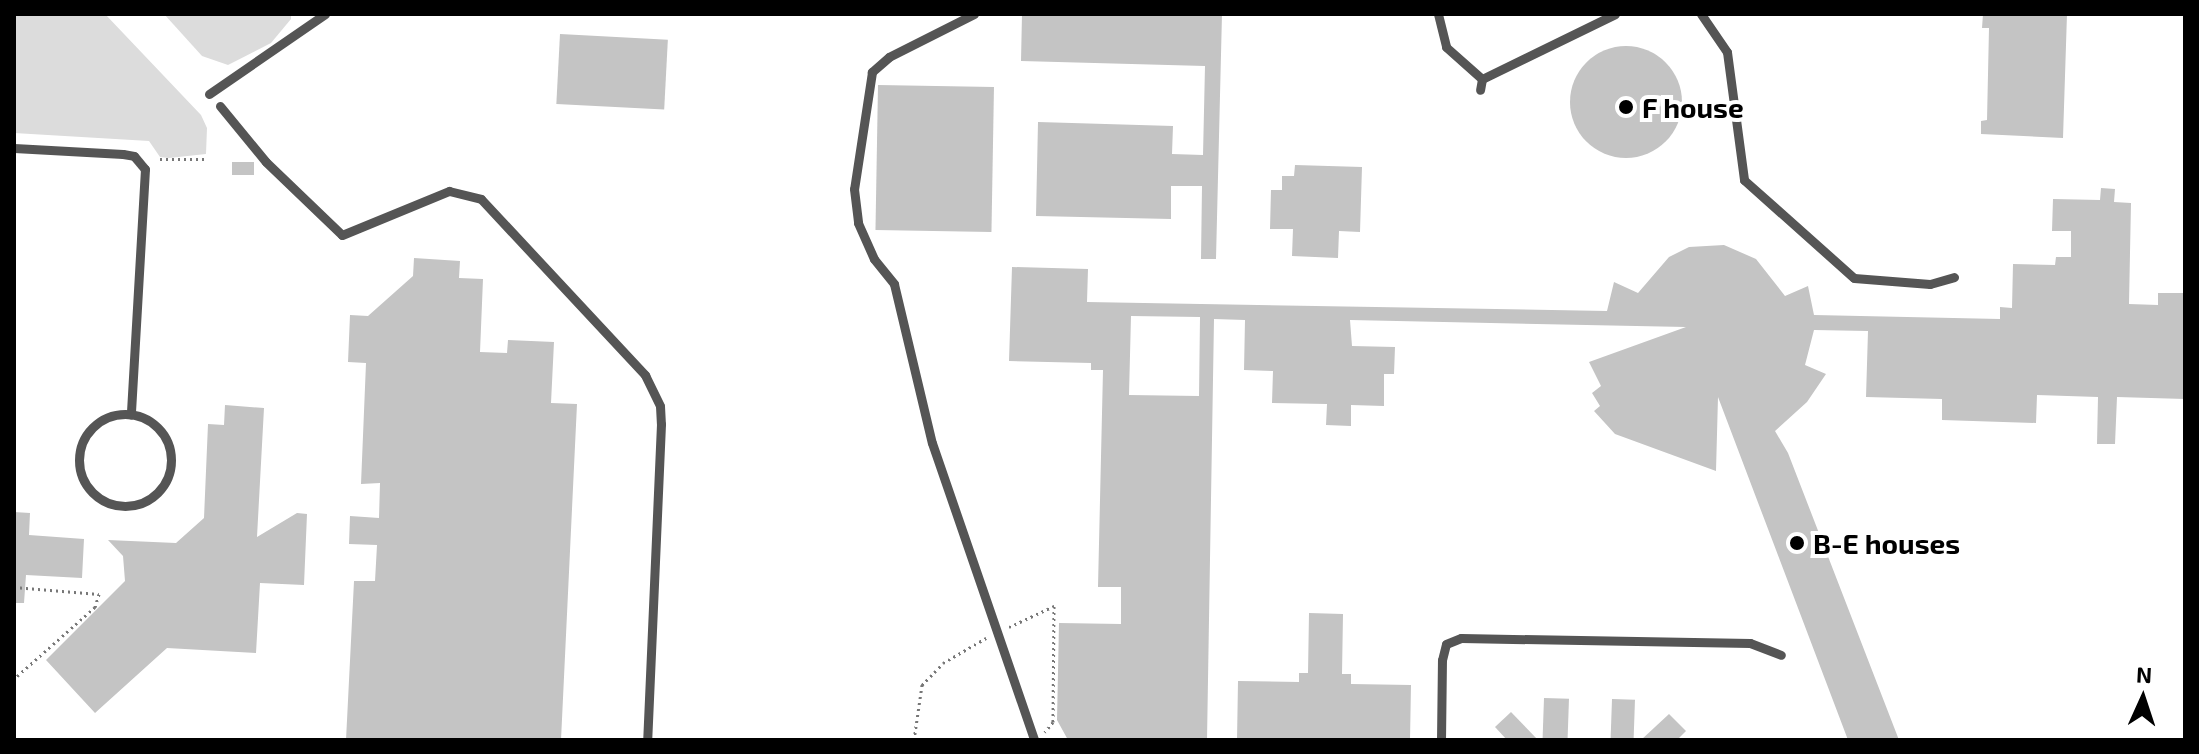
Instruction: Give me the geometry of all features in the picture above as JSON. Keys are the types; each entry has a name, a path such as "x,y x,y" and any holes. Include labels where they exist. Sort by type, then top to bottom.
{"lane":[{"path":"209,94 310,18 325,14"},
{"path":"974,14 889,57 872,72 854,189 868,247 894,284 932,443 1034,740"},
{"path":"1438,14 1446,47 1482,79"},
{"path":"1482,79 1615,14"},
{"path":"1701,14 1727,52 1744,180 1854,278 1930,284 1954,277"},
{"path":"1480,90 1482,79"},
{"path":"220,106 266,162 342,235 449,191 481,199 645,375 660,406 661,424 647,740"},
{"path":"14,148 123,154 134,156 145,169 131,415"},
{"path":"131,415 162,433 171,467 158,493 146,501 118,506 91,491 83,478 81,447 100,422 131,415"},
{"path":"1441,740 1442,660 1446,644 1461,638 1750,643 1769,646 1781,655"}],"path":[{"path":"160,159 207,159"},
{"path":"14,587 99,594 95,607 14,679"},
{"path":"1005,629 1054,606 1053,722 1045,732"},
{"path":"914,740 922,685 943,663 988,637"}],"shaded area":[{"path":"14,14 105,14 201,115 207,128 206,154 169,158 160,157 149,141 14,133"},
{"path":"164,14 291,14 291,19 271,43 228,65 202,56"}],"building":[{"path":"1022,14 1222,14 1216,259 1201,259 1202,186 1171,186 1171,219 1036,216 1038,122 1173,126 1172,154 1203,155 1205,66 1021,61"},
{"path":"1983,14 2067,14 2063,138 1981,134 1981,121 1987,120 1989,28 1982,28"},
{"path":"560,34 668,40 664,110 556,104"},
{"name":"F house","path":"1626,46 1648,50 1666,62 1678,80 1682,102 1678,124 1666,142 1648,154 1626,158 1604,154 1586,142 1574,124 1570,102 1574,80 1586,62 1604,50"},
{"path":"878,85 994,87 991,232 875,230"},
{"path":"232,162 254,162 254,175 232,175"},
{"path":"1295,165 1362,167 1360,232 1339,231 1338,258 1292,256 1293,229 1270,229 1271,190 1282,190 1282,176 1294,176"},
{"path":"2101,188 2115,189 2114,202 2131,203 2129,304 2158,305 2158,293 2185,293 2185,399 2117,397 2115,444 2097,444 2098,397 2037,395 2036,423 1942,420 1942,399 1866,397 1868,331 1814,330 1805,365 1826,374 1807,402 1775,431 1788,453 1899,740 1848,740 1718,397 1716,471 1615,434 1594,411 1600,406 1592,393 1601,386 1589,362 1686,327 1350,320 1352,346 1395,347 1394,374 1384,374 1384,406 1351,405 1351,426 1326,425 1327,404 1272,403 1273,371 1244,370 1245,320 1214,319 1207,740 1068,740 1057,720 1059,623 1121,624 1121,587 1098,587 1103,370 1091,370 1091,363 1009,361 1012,267 1088,269 1087,302 1607,311 1614,282 1638,293 1669,257 1689,247 1724,245 1756,259 1785,296 1808,286 1814,315 2000,319 2000,307 2012,308 2013,264 2055,265 2056,257 2071,257 2071,231 2052,231 2053,199 2100,200","holes":["1131,316 1200,317 1199,396 1129,395"]},
{"path":"414,258 460,261 459,278 483,279 480,352 507,353 508,340 554,342 551,403 577,404 561,740 346,740 354,581 375,581 377,545 349,544 350,516 379,518 380,483 361,484 366,363 348,362 350,315 368,316 413,276"},
{"path":"225,405 264,408 257,537 297,513 307,514 304,585 260,583 256,653 167,648 95,713 46,660 125,581 123,556 108,540 176,543 204,518 208,424 224,425"},
{"path":"14,512 30,513 29,535 84,539 82,578 26,575 24,603 14,603"},
{"path":"1309,613 1343,614 1342,674 1351,674 1351,684 1411,685 1410,740 1237,740 1238,681 1299,682 1299,673 1308,673"},
{"path":"1544,698 1569,699 1568,740 1543,740"},
{"path":"1612,699 1635,700 1634,740 1611,740"},
{"path":"1511,712 1538,740 1507,740 1495,727"},
{"path":"1669,714 1686,731 1677,740 1641,740"}],"place":[{"name":"F house","path":"1626,107"},
{"name":"B-E houses","path":"1797,543"}]}
